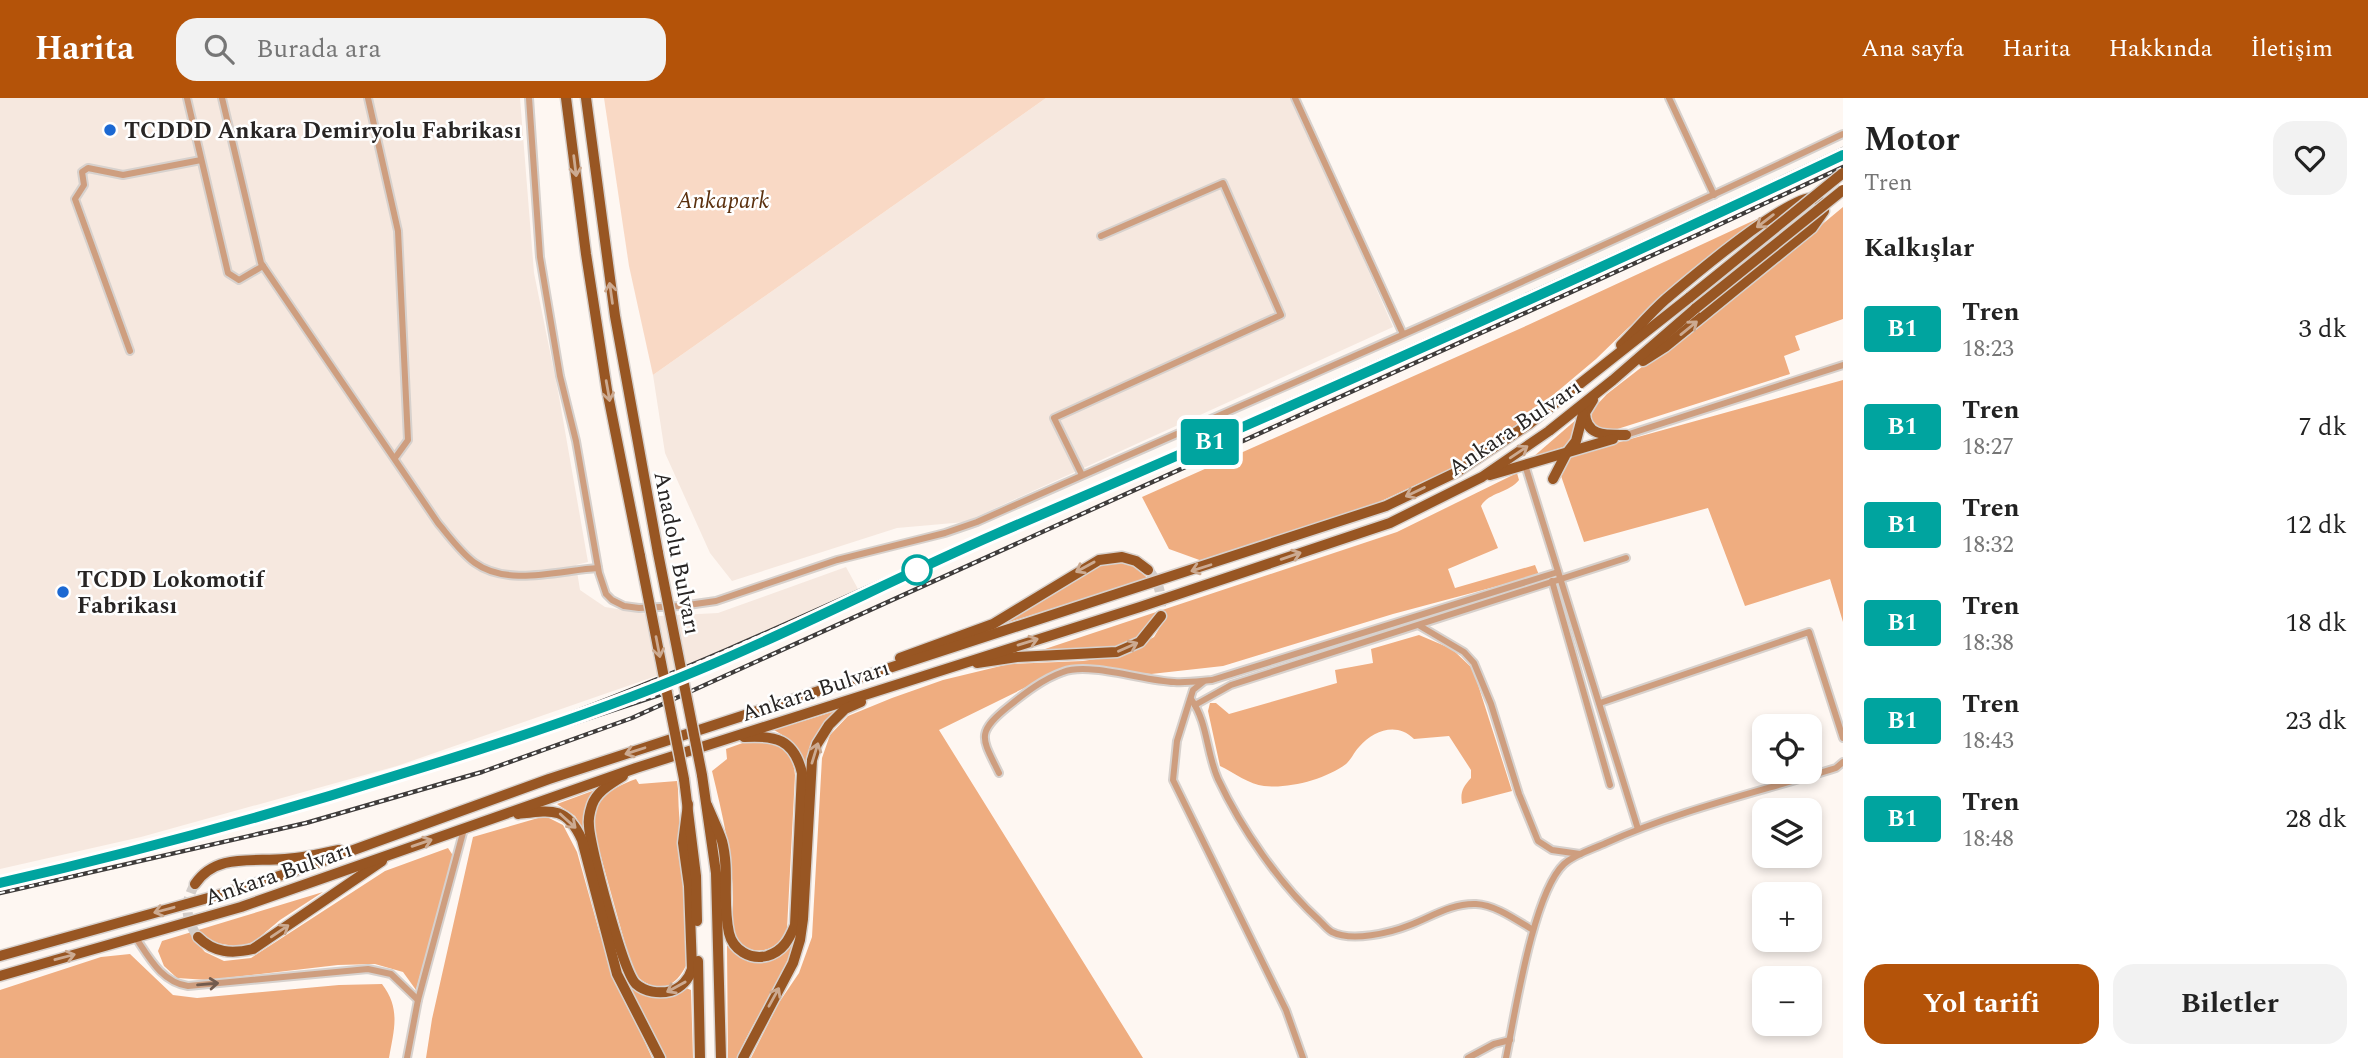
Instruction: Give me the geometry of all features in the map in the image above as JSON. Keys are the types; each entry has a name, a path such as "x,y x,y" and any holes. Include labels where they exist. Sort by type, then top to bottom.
{"main road":[{"name":"Anadolu Bulvarı","path":"566,98 607,390 688,804 696,876 700,1058"},
{"name":"Anadolu Bulvarı","path":"586,98 615,316 707,806 716,873 721,1058"},
{"name":"Ankara Bulvarı","path":"2,954 226,893 549,779 1386,506 1457,472 1529,424 1843,173"},
{"name":"Ankara Bulvarı","path":"0,976 241,907 636,768 1140,607 1390,523 1482,477 1549,431 1843,190"},
{"name":"Ankara Bulvarı","path":"1591,375 1665,300 1769,218 1791,203 1807,197 1817,198 1824,212 1812,228 1665,347 1612,380"},
{"path":"1553,479 1576,441 1583,413 1612,380"},
{"path":"1589,404 1585,419 1594,432 1626,435"},
{"path":"1482,477 1626,435"},
{"path":"853,679 889,661 993,624 1100,559 1129,559 1148,570"},
{"path":"743,1058 793,964 800,940 812,760 817,744 829,725 845,709 920,683 940,670 1017,657 1117,652 1140,642 1161,616"},
{"path":"707,806 722,841 729,935 738,949 746,954 755,957 770,955 786,944 795,925 802,773 793,751 778,739 762,736 730,738"},
{"path":"636,768 599,793 592,805 589,828 604,892 629,975 634,983 651,992 675,990 685,981 692,969 683,843 688,804"},
{"path":"504,815 551,810 562,813 577,828 617,974 660,1058"},
{"path":"195,884 202,874 220,863 300,858 341,850 400,833"},
{"path":"198,937 214,950 241,952 253,949 394,853"}],"street":[{"path":"187,98 229,272 239,280 263,266"},
{"path":"222,98 263,266 438,523 472,561 487,571 519,576 598,568"},
{"path":"368,98 398,230 408,440 395,458"},
{"path":"529,98 540,257 560,376 576,441 598,568 606,594 612,600 624,606 639,608 716,601 837,560 946,533 977,522 1714,195 1843,134"},
{"path":"1295,98 1403,334"},
{"path":"1669,98 1714,195"},
{"path":"130,351 75,200 84,185 82,172 88,168 123,175 201,160"},
{"path":"1082,475 1055,418 1281,315 1223,183 1101,236"},
{"path":"1626,435 1843,365"},
{"path":"1525,465 1638,829"},
{"path":"1193,702 1231,685 1626,558"},
{"path":"999,773 985,743 985,732 992,720 1031,688 1065,671 1083,669 1174,682 1204,681 1558,572"},
{"path":"1550,575 1610,785"},
{"path":"1420,626 1464,652 1474,663 1491,704 1519,794 1538,841 1552,850 1580,854"},
{"path":"1600,703 1809,632 1843,738"},
{"path":"1204,681 1194,690 1193,702 1177,741 1173,780 1286,1010 1303,1058"},
{"path":"1193,702 1200,712 1210,757 1219,779 1252,839 1300,900 1333,932 1356,937 1378,934 1409,926 1439,912 1477,904 1502,912 1533,930"},
{"path":"1506,1058 1533,930 1545,894 1563,865 1580,854 1638,829 1836,768 1843,762"},
{"path":"407,1058 418,1000 464,829"},
{"path":"136,939 156,967 178,984 188,986 368,969 391,974 418,1000"},
{"path":"1468,1058 1487,1047 1510,1040"}],"shaded area":[{"path":"0,98 520,98 534,273 588,562 576,565 580,590 605,607 660,616 718,613 846,567 858,589 708,658 397,766 141,837 0,869"},
{"path":"1046,98 1293,98 1393,327 965,522 897,528 732,581 710,553 665,453 653,375"},
{"path":"1843,207 1843,319 1795,336 1800,350 1784,356 1790,374 1608,432 1601,432 1591,423 1592,410 1607,394 1771,267"},
{"path":"1759,218 1527,417 1472,456 1377,503 1205,562 1169,549 1142,497 1528,325"},
{"path":"1843,380 1843,622 1830,579 1745,606 1708,508 1584,542 1560,473 1573,455"},
{"path":"1577,419 1573,441 1569,445 1533,457"},
{"path":"1517,473 1519,480 1515,484 1489,498 1481,506 1498,548 1448,569 1455,588 1535,565 1539,575 1393,614 1223,666 1151,674 1065,668 939,730 1143,1058 751,1058 778,1004 799,973 812,937 822,758 830,735 848,716 943,680 1009,664 1083,661 1121,655 1154,637 1166,617 1156,616 1137,638 1120,646 1097,650 1036,652 1397,532"},
{"path":"1114,561 1134,564 1148,579 1006,623 1094,565"},
{"path":"1419,635 1452,649 1473,669 1512,791 1462,804 1462,793 1471,778 1471,770 1449,736 1414,739 1393,730 1372,736 1338,769 1296,784 1274,787 1259,785 1220,766 1208,711 1210,703 1216,703 1229,714 1337,683 1335,670 1373,663 1371,649"},
{"path":"835,711 814,739 805,776 797,748 774,730"},
{"path":"751,740 782,747 791,757 795,775 787,929 776,945 760,950 745,947 734,934 729,851 712,771 727,759 726,749"},
{"path":"636,779 639,784 677,781 689,953 688,961 680,975 673,983 663,987 646,983 632,969 593,828 596,809 605,796"},
{"path":"595,790 585,814 584,832 575,816 557,804"},
{"path":"545,816 563,825 577,852 599,931 652,1058 426,1058 432,1019 473,837"},
{"path":"448,848 454,857 416,990 403,972 375,964 338,965 208,980 177,978 164,966 158,951 162,941 323,892 280,920 255,941 240,947 196,942 205,952 224,961 251,958 385,871"},
{"path":"796,931 788,962 738,1058 728,1058 727,946 743,958 760,962"},
{"path":"130,954 173,995 197,998 339,985 382,984 394,1011 389,1058 0,1058 0,990 101,957"},
{"path":"630,988 659,998 673,996 686,988 691,990 693,1058 666,1058"}],"green space":[{"name":"Ankapark","path":"604,98 1046,98 653,375 629,266"}],"tunnel":[{"path":"1148,570 1160,591 1161,616"},
{"path":"195,884 189,898 188,917 198,937"}],"railway":[{"path":"0,878 203,828 355,784 519,733 619,695 743,643 1448,330 1843,149"},
{"path":"0,893 306,823 482,772 632,718 1843,167"},
{"path":"565,726 671,691"}],"train":[{"name":"B1","path":"0,883 117,856 301,806 553,725 697,671 990,537 1271,416 1843,155"}],"place":[{"name":"TCDDD Ankara Demiryolu Fabrikası","path":"110,130"},
{"name":"TCDD Lokomotif Fabrikası","path":"63,592"}]}
